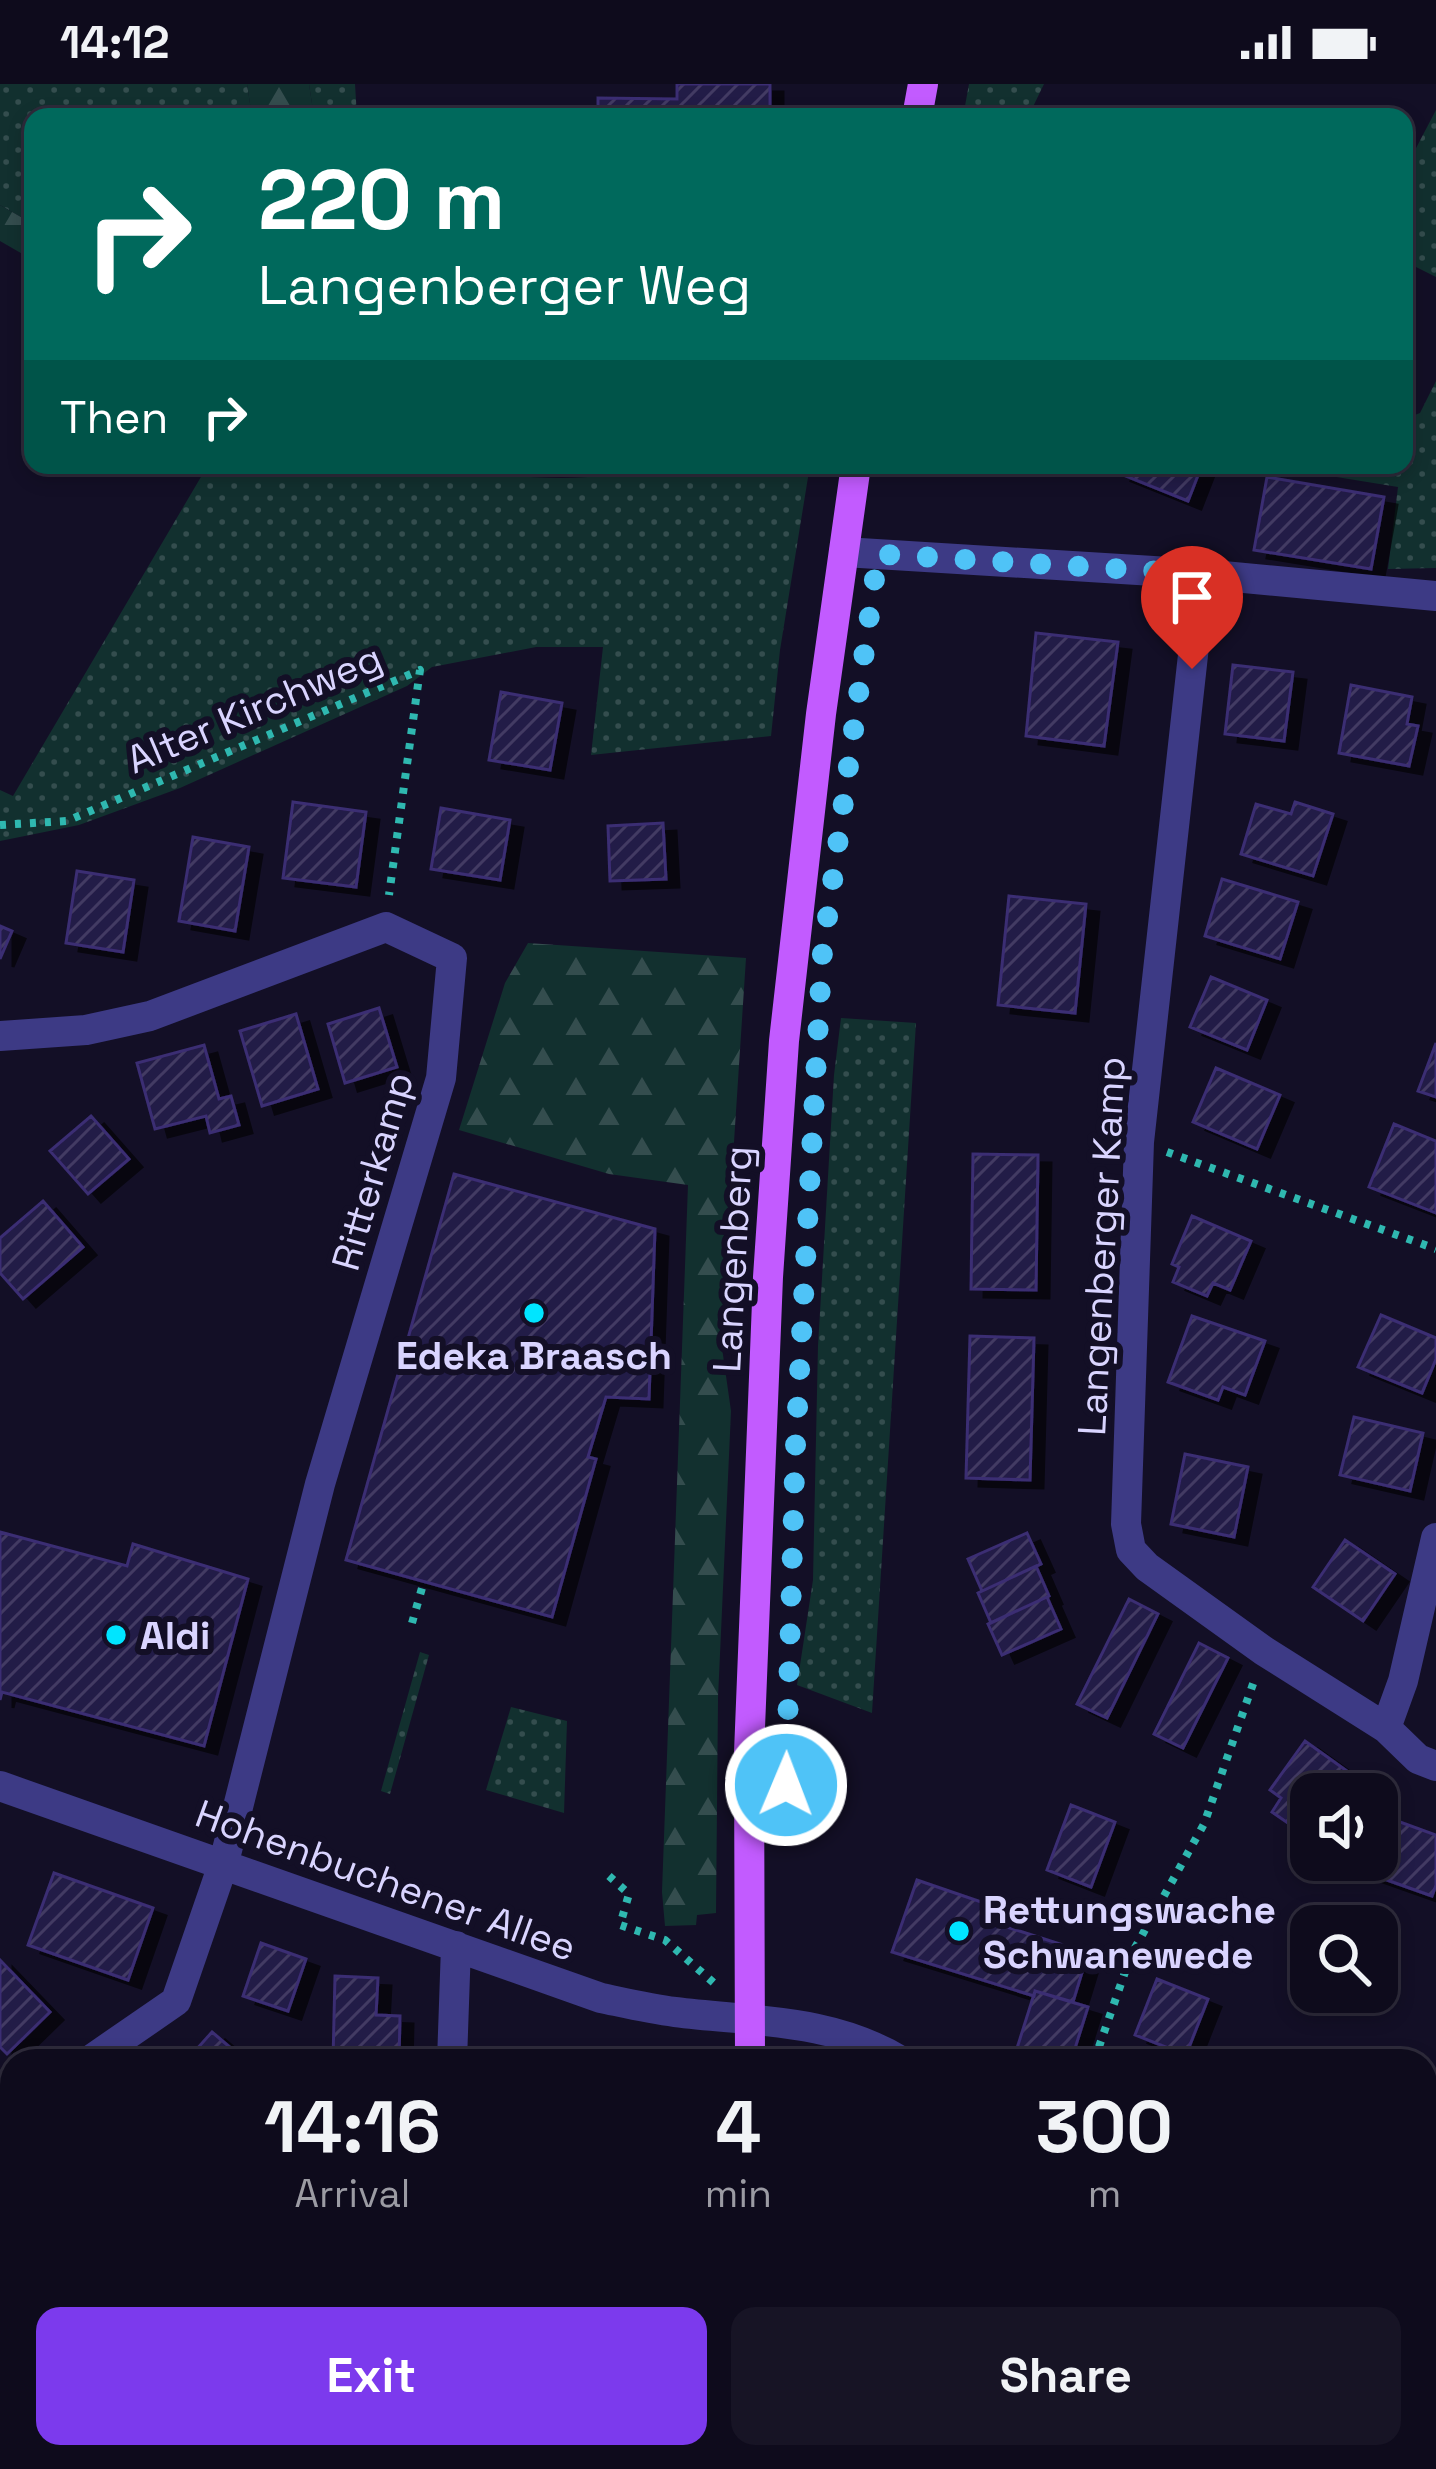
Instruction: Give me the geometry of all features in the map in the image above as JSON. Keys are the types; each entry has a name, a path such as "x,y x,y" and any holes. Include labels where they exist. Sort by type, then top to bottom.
{"main road":[{"name":"Langenberg","path":"751,2049 749,1753 768,1277 784,1041 855,474"}],"street":[{"path":"844,552 1202,574 1436,596"},
{"name":"Langenberger Kamp","path":"1202,574 1139,1142 1126,1524 1132,1550 1147,1568 1386,1729 1418,1759 1436,1766"},
{"path":"0,1036 86,1030 150,1016 386,927"},
{"name":"Ritterkamp","path":"224,1862 320,1484 441,1078 452,958 386,927"},
{"path":"1386,1729 1403,1682 1436,1538"},
{"name":"Hohenbuchener Allee","path":"0,1786 601,1998 673,2012 820,2026 879,2049"},
{"path":"106,2049 176,2001 224,1862"},
{"path":"452,2049 456,1946"}],"path":[{"name":"Alter Kirchweg","path":"0,825 68,820 420,670 386,927"},
{"path":"1139,1142 1436,1250"},
{"path":"412,1623 424,1581"},
{"path":"1098,2049 1131,1955 1204,1824 1264,1651"},
{"path":"610,1876 629,1894 620,1924 665,1940 752,2017"}],"green space":[{"path":"0,84 247,84 251,108 24,108 24,219 0,205"},
{"path":"247,84 309,84 313,108 251,108"},
{"path":"309,84 355,84 356,108 313,108"},
{"path":"969,84 1044,84 1032,108 965,108"},
{"path":"1436,110 1436,277 1413,266 1413,154"},
{"path":"0,205 24,219 24,255 0,241"},
{"path":"1436,381 1436,568 1388,569 1398,487 1318,474 1413,474 1413,416 1420,413"},
{"path":"203,474 573,478 809,474 771,736 591,755 603,647 536,647 432,667 407,686 180,788 79,825 0,841 0,790 13,796"},
{"path":"528,943 746,958 721,1341 731,1411 718,1698 716,1913 697,1915 696,1925 665,1926 662,1892 688,1185 609,1174 459,1130 505,983"},
{"path":"841,1018 916,1023 872,1713 797,1685 813,1580 818,1346"},
{"path":"420,1652 429,1655 390,1794 381,1791"},
{"path":"511,1707 567,1721 564,1813 486,1790"}],"building":[{"path":"677,84 770,84 770,108 598,108 598,98 677,99"},
{"path":"1120,474 1198,474 1188,501"},
{"path":"1267,477 1384,497 1371,569 1254,550"},
{"path":"1036,633 1118,642 1104,746 1026,736"},
{"path":"1233,665 1293,672 1284,741 1225,734"},
{"path":"1351,685 1412,697 1407,724 1418,726 1409,766 1339,753"},
{"path":"501,692 562,703 550,770 489,760"},
{"path":"293,802 366,812 356,887 283,878"},
{"path":"1295,802 1333,814 1313,876 1241,854 1256,804 1291,814"},
{"path":"441,808 510,820 500,880 431,869"},
{"path":"663,823 666,879 610,881 608,826"},
{"path":"193,837 249,847 235,931 179,921"},
{"path":"77,871 134,880 123,952 66,943"},
{"path":"1222,879 1298,902 1280,959 1205,936"},
{"path":"1009,896 1086,904 1075,1013 998,1005"},
{"path":"0,926 12,931 0,959"},
{"path":"1211,977 1267,1000 1247,1050 1190,1027"},
{"path":"379,1008 397,1067 345,1083 328,1024"},
{"path":"296,1014 318,1089 262,1106 240,1031"},
{"path":"1436,1043 1436,1097 1418,1091"},
{"path":"204,1045 219,1099 231,1096 239,1125 210,1133 206,1116 155,1129 137,1063"},
{"path":"1216,1068 1280,1095 1257,1149 1193,1122"},
{"path":"91,1116 129,1159 88,1194 50,1151"},
{"path":"1394,1124 1436,1141 1436,1213 1369,1187"},
{"path":"973,1154 1038,1155 1036,1290 971,1289"},
{"name":"Edeka Braasch","path":"454,1174 655,1229 649,1399 606,1397 588,1457 596,1459 552,1617 346,1560"},
{"path":"43,1201 83,1247 23,1299 0,1273 0,1238"},
{"path":"1192,1216 1251,1241 1230,1290 1213,1283 1207,1296 1173,1282 1179,1267 1172,1264"},
{"path":"1381,1315 1436,1338 1436,1359 1422,1393 1358,1367"},
{"path":"1192,1316 1265,1341 1245,1395 1223,1387 1218,1400 1168,1382"},
{"path":"970,1336 1034,1338 1030,1480 966,1478"},
{"path":"1354,1417 1423,1433 1410,1491 1340,1475"},
{"path":"1185,1454 1248,1467 1234,1537 1171,1524"},
{"name":"Aldi","path":"0,1532 127,1566 133,1544 248,1579 204,1746 2,1692 0,1700"},
{"path":"1027,1533 1041,1564 982,1591 968,1559"},
{"path":"1345,1540 1395,1574 1363,1621 1313,1587"},
{"path":"1036,1566 1049,1596 991,1623 978,1593"},
{"path":"1047,1597 1061,1629 1002,1655 988,1624"},
{"path":"1129,1599 1158,1614 1107,1718 1077,1704"},
{"path":"1199,1643 1228,1658 1183,1748 1154,1734"},
{"path":"1305,1741 1350,1773 1290,1773 1290,1824 1272,1812 1281,1798 1270,1790"},
{"path":"1071,1805 1115,1822 1091,1887 1047,1870"},
{"path":"1398,1821 1436,1835 1432,1896 1390,1881 1398,1881"},
{"path":"54,1873 153,1908 128,1980 28,1945"},
{"name":"Rettungswache Schwanewede","path":"917,1880 990,1905 985,1920 1088,1953 1073,2002 1035,1991 1034,1996 892,1952"},
{"path":"261,1943 306,1959 288,2011 243,1996"},
{"path":"0,1960 50,2012 12,2049 0,2047"},
{"path":"335,1976 378,1978 376,2015 400,2016 399,2049 333,2049"},
{"path":"1157,1979 1208,1999 1188,2049 1171,2049 1135,2035"},
{"path":"1035,1991 1088,2007 1075,2049 1017,2049"},
{"path":"212,2032 232,2049 197,2049"}],"place":[{"name":"Edeka Braasch","path":"534,1313"},
{"name":"Aldi","path":"116,1635"},
{"name":"Rettungswache Schwanewede","path":"959,1931"}],"route":[{"path":"786,1785 795,1455 822,957 878,554 1202,574 1192,669"}]}
